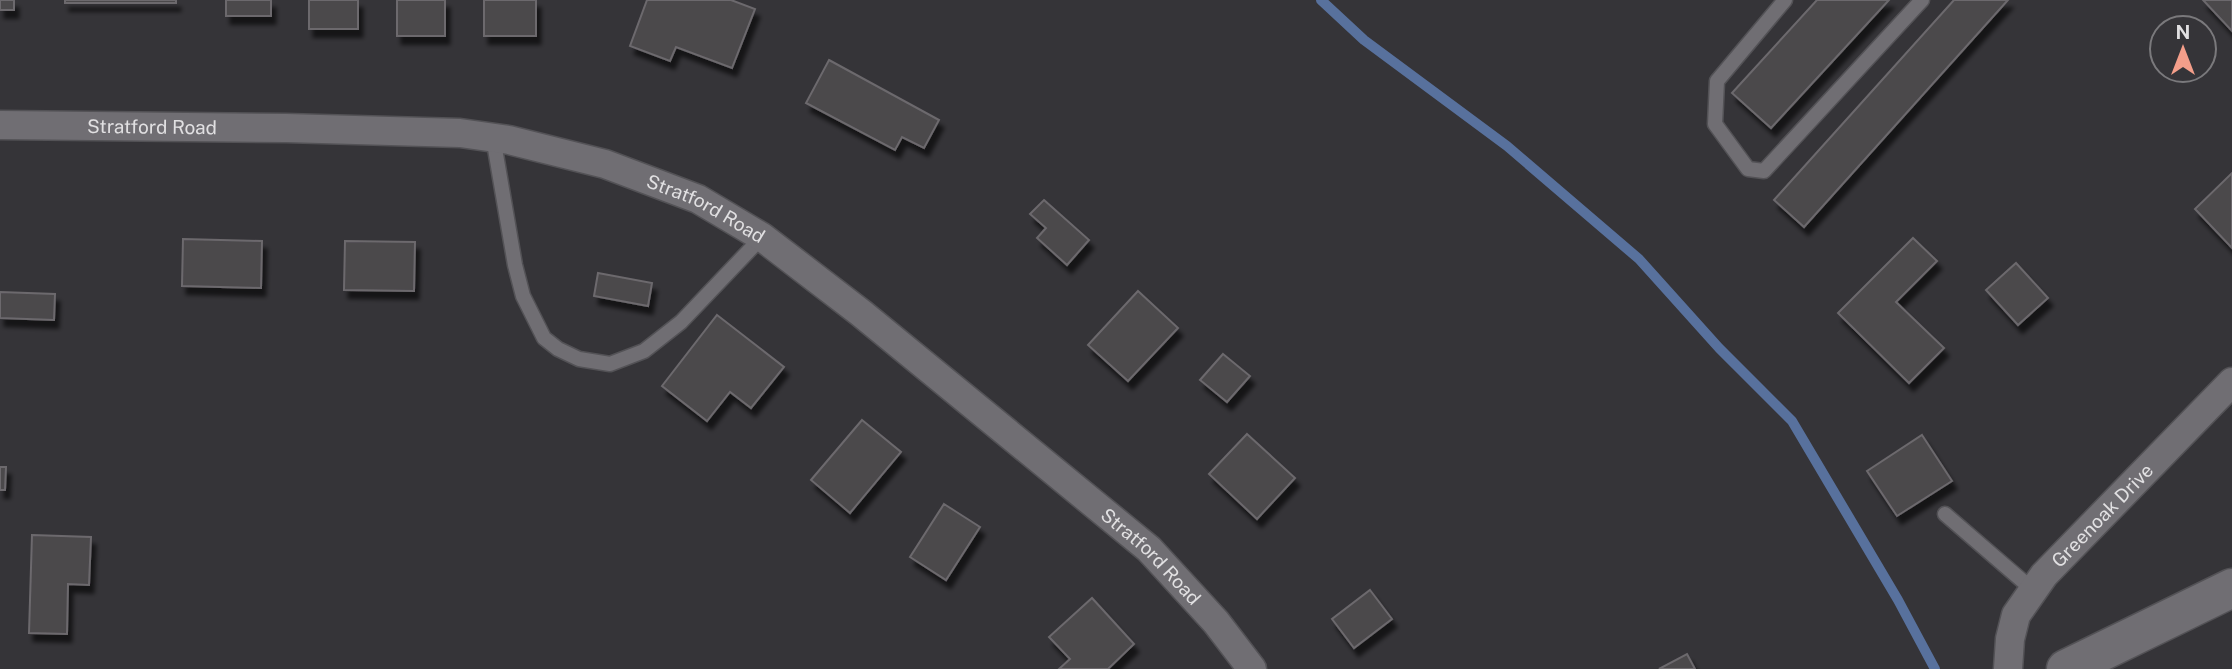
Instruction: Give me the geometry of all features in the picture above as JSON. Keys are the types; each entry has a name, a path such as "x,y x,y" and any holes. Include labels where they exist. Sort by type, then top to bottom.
{"main road":[{"path":"2066,669 2232,588"}],"street":[{"name":"Stratford Road","path":"0,125 460,133 492,137 605,164 698,199 762,237 861,313 1149,549 1216,622 1252,669"},
{"name":"Greenoak Drive","path":"2008,669 2010,639 2016,615 2044,575 2232,382"}],"lane":[{"path":"1785,0 1717,81 1715,124 1748,169 1764,171 1922,0"},
{"path":"492,137 514,265 523,296 544,338 558,349 579,359 610,364 644,351 681,322 762,237"},
{"path":"1944,514 2033,590"}],"building":[{"path":"0,0 14,0 14,10 0,10"},
{"path":"65,0 176,0 176,3 65,3"},
{"path":"226,0 271,0 271,16 226,16"},
{"path":"309,0 358,0 358,29 309,29"},
{"path":"397,0 445,0 445,36 397,36"},
{"path":"484,0 536,0 536,36 484,36"},
{"path":"647,0 731,0 755,9 732,68 676,47 670,61 630,46"},
{"path":"1817,0 1889,0 1771,128 1732,93"},
{"path":"1954,0 2008,0 1804,227 1774,200"},
{"path":"2203,0 2232,0 2232,31 2218,14"},
{"path":"829,60 939,120 924,148 902,137 895,150 806,103"},
{"path":"2232,173 2232,248 2195,209"},
{"path":"1044,200 1089,240 1067,265 1037,238 1046,228 1030,214"},
{"path":"1913,238 1937,261 1896,302 1944,348 1909,383 1838,313"},
{"path":"183,239 262,241 261,288 182,286"},
{"path":"345,241 415,242 414,291 344,290"},
{"path":"2016,263 2048,298 2018,325 1986,290"},
{"path":"598,273 652,283 648,306 594,296"},
{"path":"1138,291 1178,328 1128,381 1088,345"},
{"path":"0,292 55,294 54,320 0,318"},
{"path":"717,315 784,367 751,408 730,392 707,421 662,386"},
{"path":"1223,354 1250,376 1227,402 1200,380"},
{"path":"862,420 901,452 850,513 811,480"},
{"path":"1247,434 1295,478 1257,519 1209,474"},
{"path":"1922,435 1952,481 1897,516 1867,471"},
{"path":"0,467 6,467 5,490 0,490"},
{"path":"944,504 980,527 946,580 910,557"},
{"path":"32,535 91,537 89,585 68,584 67,634 29,633"},
{"path":"1370,590 1392,619 1354,648 1332,619"},
{"path":"1092,598 1134,644 1108,669 1059,669 1070,659 1049,637"},
{"path":"1687,654 1695,669 1659,669"}],"waterway":[{"path":"1321,0 1364,40 1507,146 1639,259 1719,348 1792,421 1898,600 1935,669"}]}
